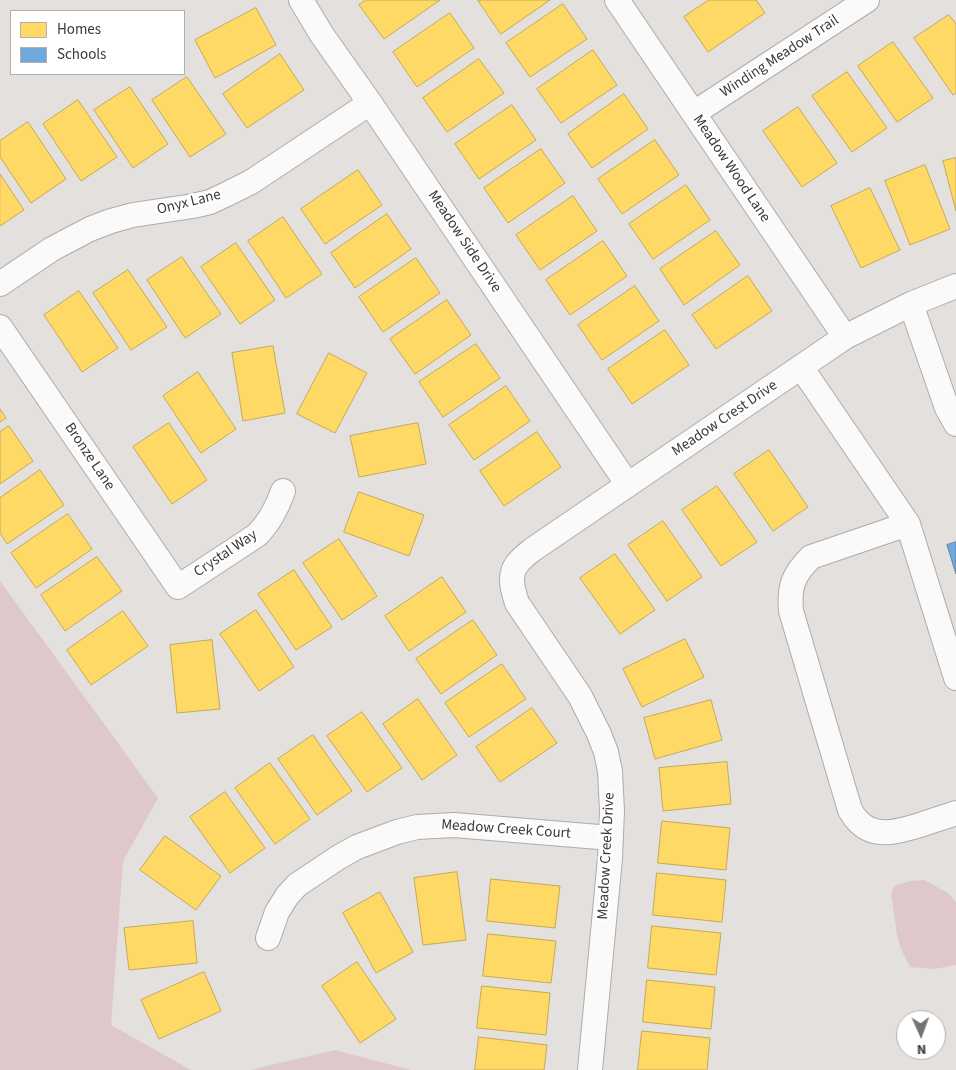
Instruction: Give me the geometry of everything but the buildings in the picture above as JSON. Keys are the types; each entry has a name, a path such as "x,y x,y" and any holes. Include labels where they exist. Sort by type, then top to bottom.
{"street":[{"name":"Meadow Side Drive","path":"301,0 322,35 628,484"},
{"name":"Meadow Wood Lane","path":"617,0 845,337"},
{"name":"Winding Meadow Trail","path":"694,113 867,0"},
{"name":"Onyx Lane","path":"0,284 52,249 90,229 133,215 210,202 227,194 251,182 370,103"},
{"name":"Meadow Crest Drive","path":"512,577 517,564 532,550 845,337 911,304 956,286"},
{"path":"911,304 947,408 956,424"},
{"name":"Bronze Lane","path":"0,327 178,587"},
{"path":"801,367 908,524 956,678"},
{"name":"Crystal Way","path":"178,587 257,535 277,509 283,491"},
{"path":"908,524 811,557 800,568 793,581 790,596 791,611 850,810 857,820 867,828 878,832 890,832 902,831 956,813"},
{"name":"Meadow Creek Drive","path":"512,577 512,586 517,602 580,696 599,734 606,752 610,771 612,801 609,876 590,1070"},
{"name":"Meadow Creek Court","path":"268,938 277,912 297,885 357,847 397,832 417,827 454,825 611,838"}],"shaded area":[{"path":"0,581 158,798 123,861 111,1025 191,1070 0,1070"},
{"path":"924,880 948,893 956,902 956,965 934,969 910,967 901,949 891,893 895,886 910,881"},
{"path":"335,1050 411,1070 250,1070"}]}
